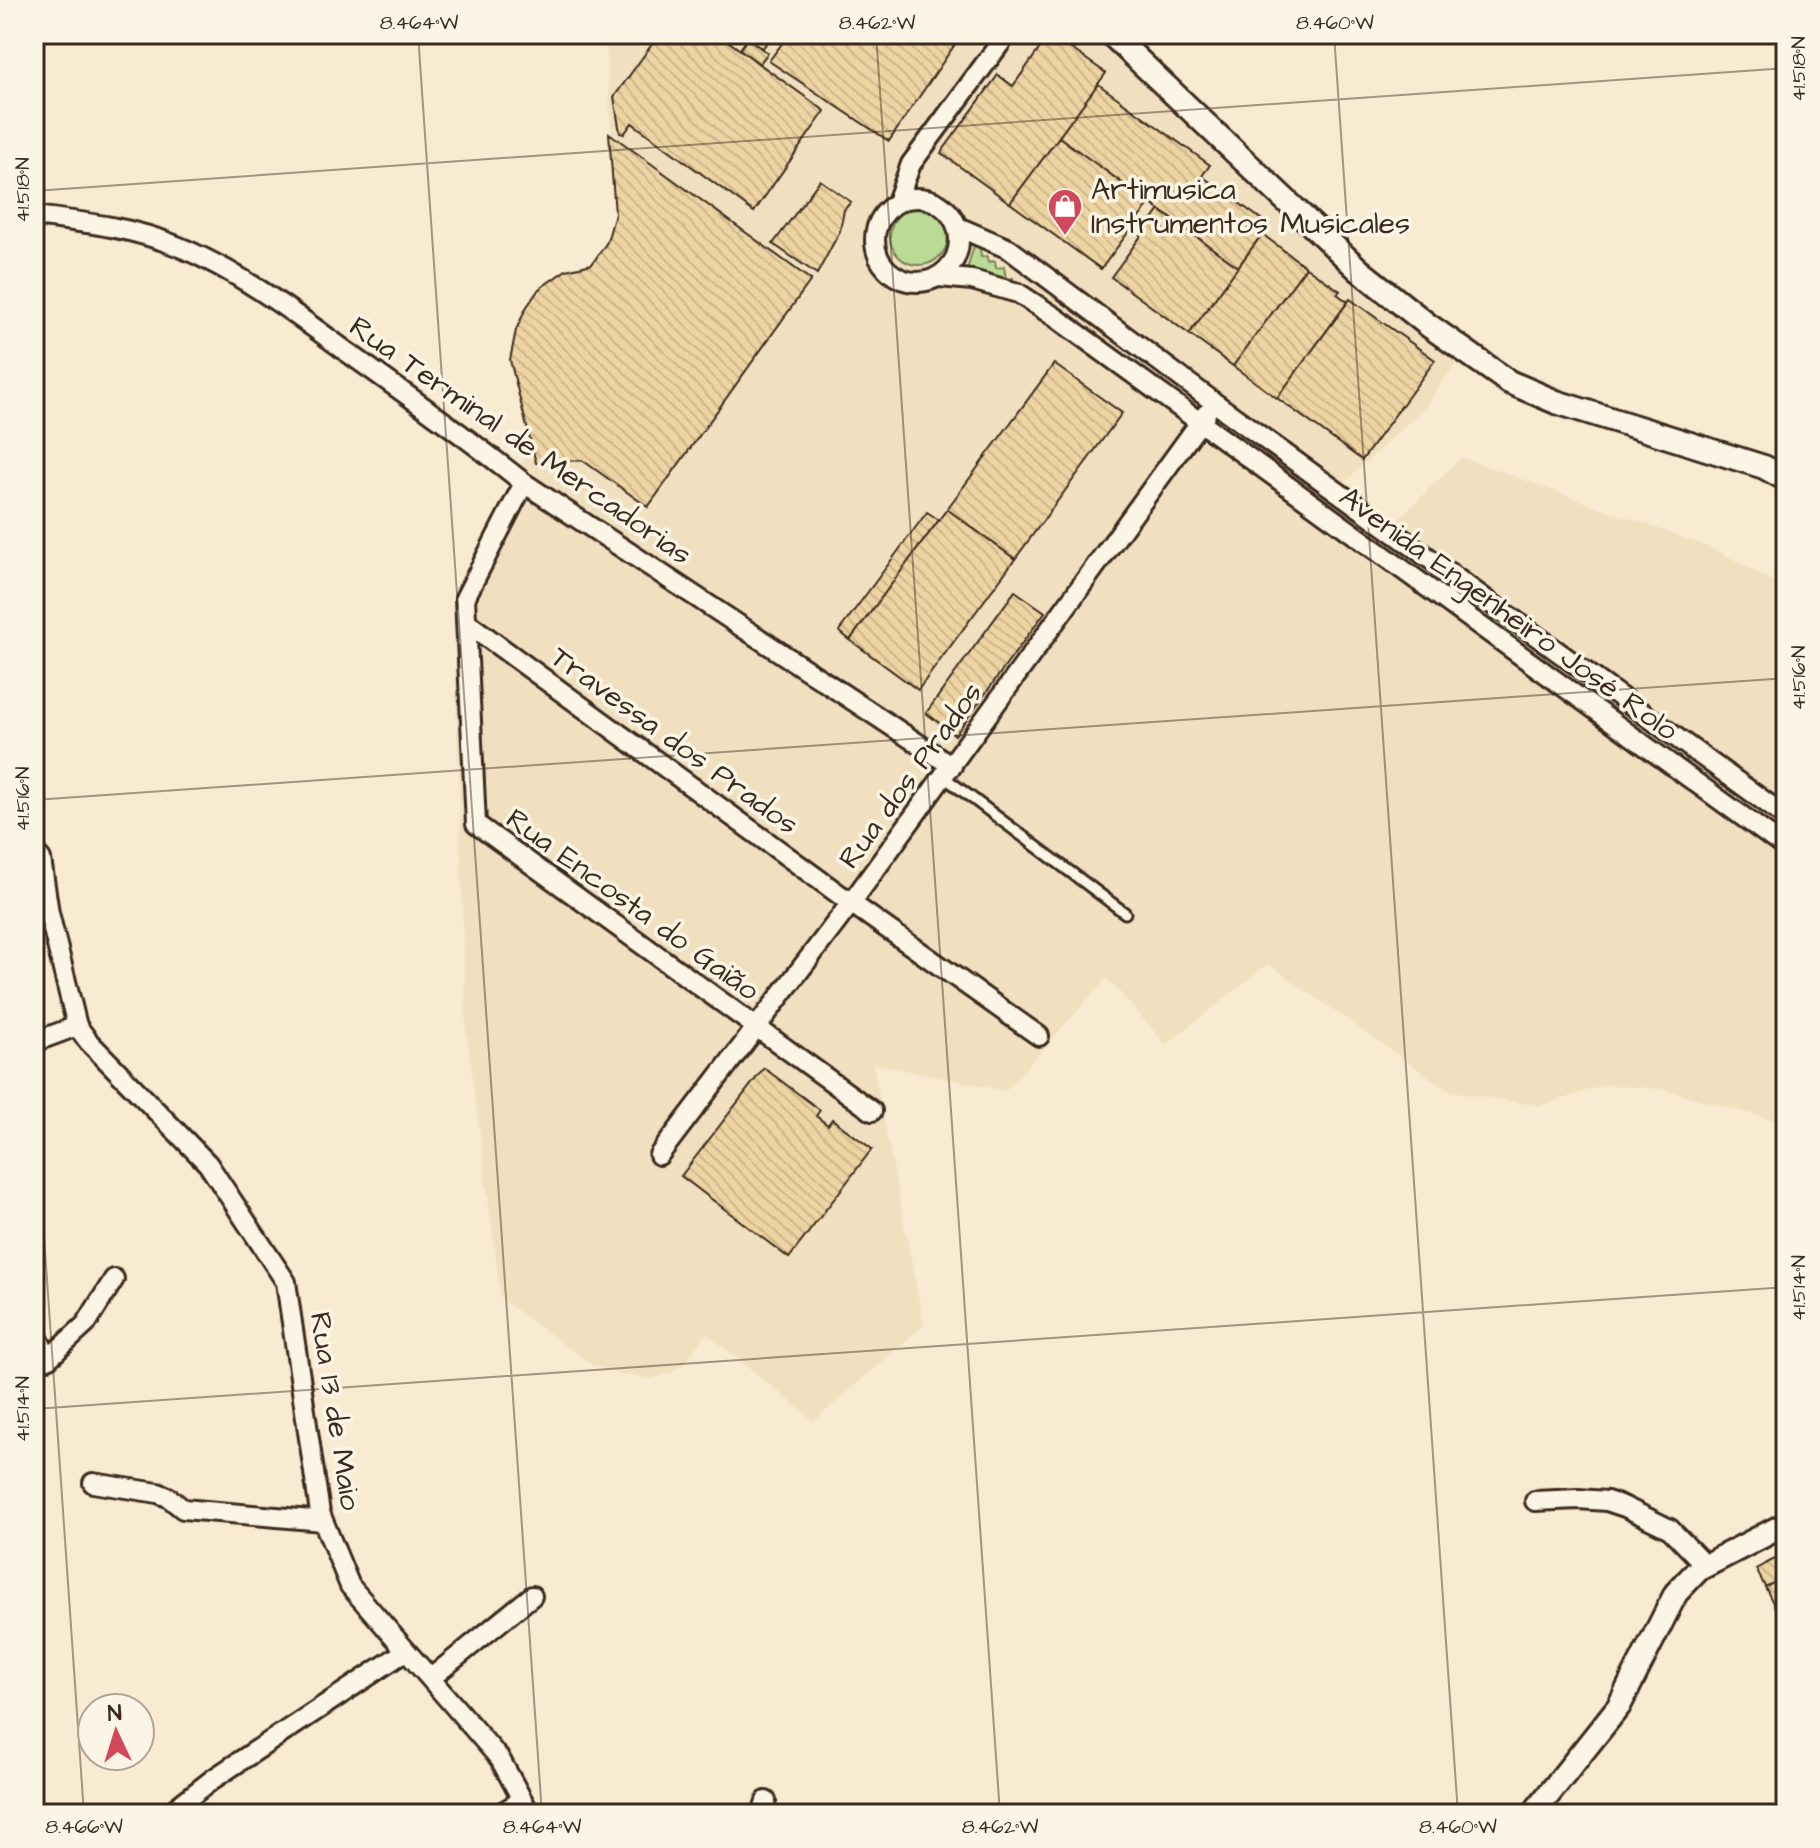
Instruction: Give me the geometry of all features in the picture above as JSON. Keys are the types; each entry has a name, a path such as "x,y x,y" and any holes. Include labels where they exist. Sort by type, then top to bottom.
{"street":[{"name":"Avenida Engenheiro José Rolo","path":"1007,34 911,164 897,202 878,221 875,248 880,261 899,278 912,282 939,277 972,280 1018,293 1786,848"},
{"path":"1111,34 1359,270 1428,325 1509,382 1556,402 1764,467 1786,479"},
{"name":"Avenida Engenheiro José Rolo","path":"897,202 908,198 934,200 953,216 958,227 1009,249 1215,403 1786,817"},
{"name":"Rua Terminal de Mercadorias","path":"34,216 112,226 176,245 228,271 303,320 524,483 948,772"},
{"path":"939,277 950,268 957,255 960,241 958,227"},
{"path":"1200,423 1215,403"},
{"name":"Rua dos Prados","path":"659,1155 948,772 1200,423"},
{"path":"466,622 465,598 524,483"},
{"name":"Rua Encosta do Gaião","path":"466,622 476,824 872,1111"},
{"name":"Travessa dos Prados","path":"466,622 1039,1036"},
{"path":"34,851 41,859 49,913 77,1026 36,1044"},
{"name":"Rua 13 de Maio","path":"77,1026 208,1164 286,1282 320,1513 350,1586 500,1759 526,1808"},
{"path":"41,1365 86,1324 114,1279"},
{"path":"34,1330 41,1365"},
{"path":"93,1483 158,1493 183,1509 195,1511 323,1521"},
{"path":"1535,1501 1593,1500 1625,1507 1670,1529 1705,1565"},
{"path":"1533,1814 1619,1706 1676,1593 1705,1565 1786,1524"},
{"path":"431,1678 532,1596"},
{"path":"168,1814 213,1779 406,1651"},
{"path":"499,1814 526,1808"}],"lane":[{"path":"948,772 1125,913"}],"shaded area":[{"path":"606,34 1092,34 1363,283 1458,360 1426,406 1346,481 1398,520 1461,457 1714,549 1786,588 1786,1124 1663,1089 1605,1085 1541,1106 1449,1091 1268,964 1166,1045 1107,978 1005,1091 873,1063 924,1325 814,1421 706,1333 685,1363 671,1373 652,1379 622,1375 592,1365 501,1299 466,1028 453,593 532,444 510,360 566,270 592,264 607,242 615,214"}],"green space":[{"path":"919,207 939,216 948,236 939,256 919,265 899,256 890,236 899,216"},
{"path":"975,242 991,249 980,249 981,257 987,256 988,262 995,261 996,268 1004,267 1006,279 1013,278 1014,286 970,275 967,270"}],"building":[{"path":"647,34 718,34 825,111 754,212 632,123 624,134 620,133 614,97 655,40"},
{"path":"743,34 773,34 762,49"},
{"path":"789,34 962,34 889,141 769,61"},
{"path":"1050,34 1106,73 1010,203 941,153 998,75 1013,86"},
{"path":"748,38 768,53 759,64 740,49"},
{"path":"1098,84 1210,165 1202,176 1269,225 1238,267 1059,137"},
{"path":"609,133 811,280 648,507 582,460 536,463 510,360 516,330 539,289 566,270 592,264 607,242 615,214"},
{"path":"1059,137 1150,203 1101,269 1010,203"},
{"path":"820,180 851,202 844,210 840,231 817,274 773,244"},
{"path":"1160,210 1238,267 1189,334 1111,277"},
{"path":"1262,234 1306,267 1233,366 1189,334"},
{"path":"1306,267 1340,291 1337,294 1348,302 1277,398 1233,366"},
{"path":"1350,299 1435,360 1362,460 1277,398"},
{"path":"1054,364 1122,413 1015,559 947,509"},
{"path":"947,509 1015,559 918,690 850,640"},
{"path":"927,512 939,520 850,640 839,631"},
{"path":"1015,591 1045,612 955,735 926,713"},
{"path":"764,1068 820,1110 816,1116 828,1125 832,1119 872,1149 789,1258 681,1176"},
{"path":"1786,1553 1786,1577 1765,1587 1756,1569"},
{"path":"1786,1577 1786,1599 1774,1605 1765,1587"},
{"path":"1786,1599 1786,1622 1783,1623 1774,1605"}],"place":[{"name":"Artimusica Instrumentos Musicales","path":"1065,237"}]}
